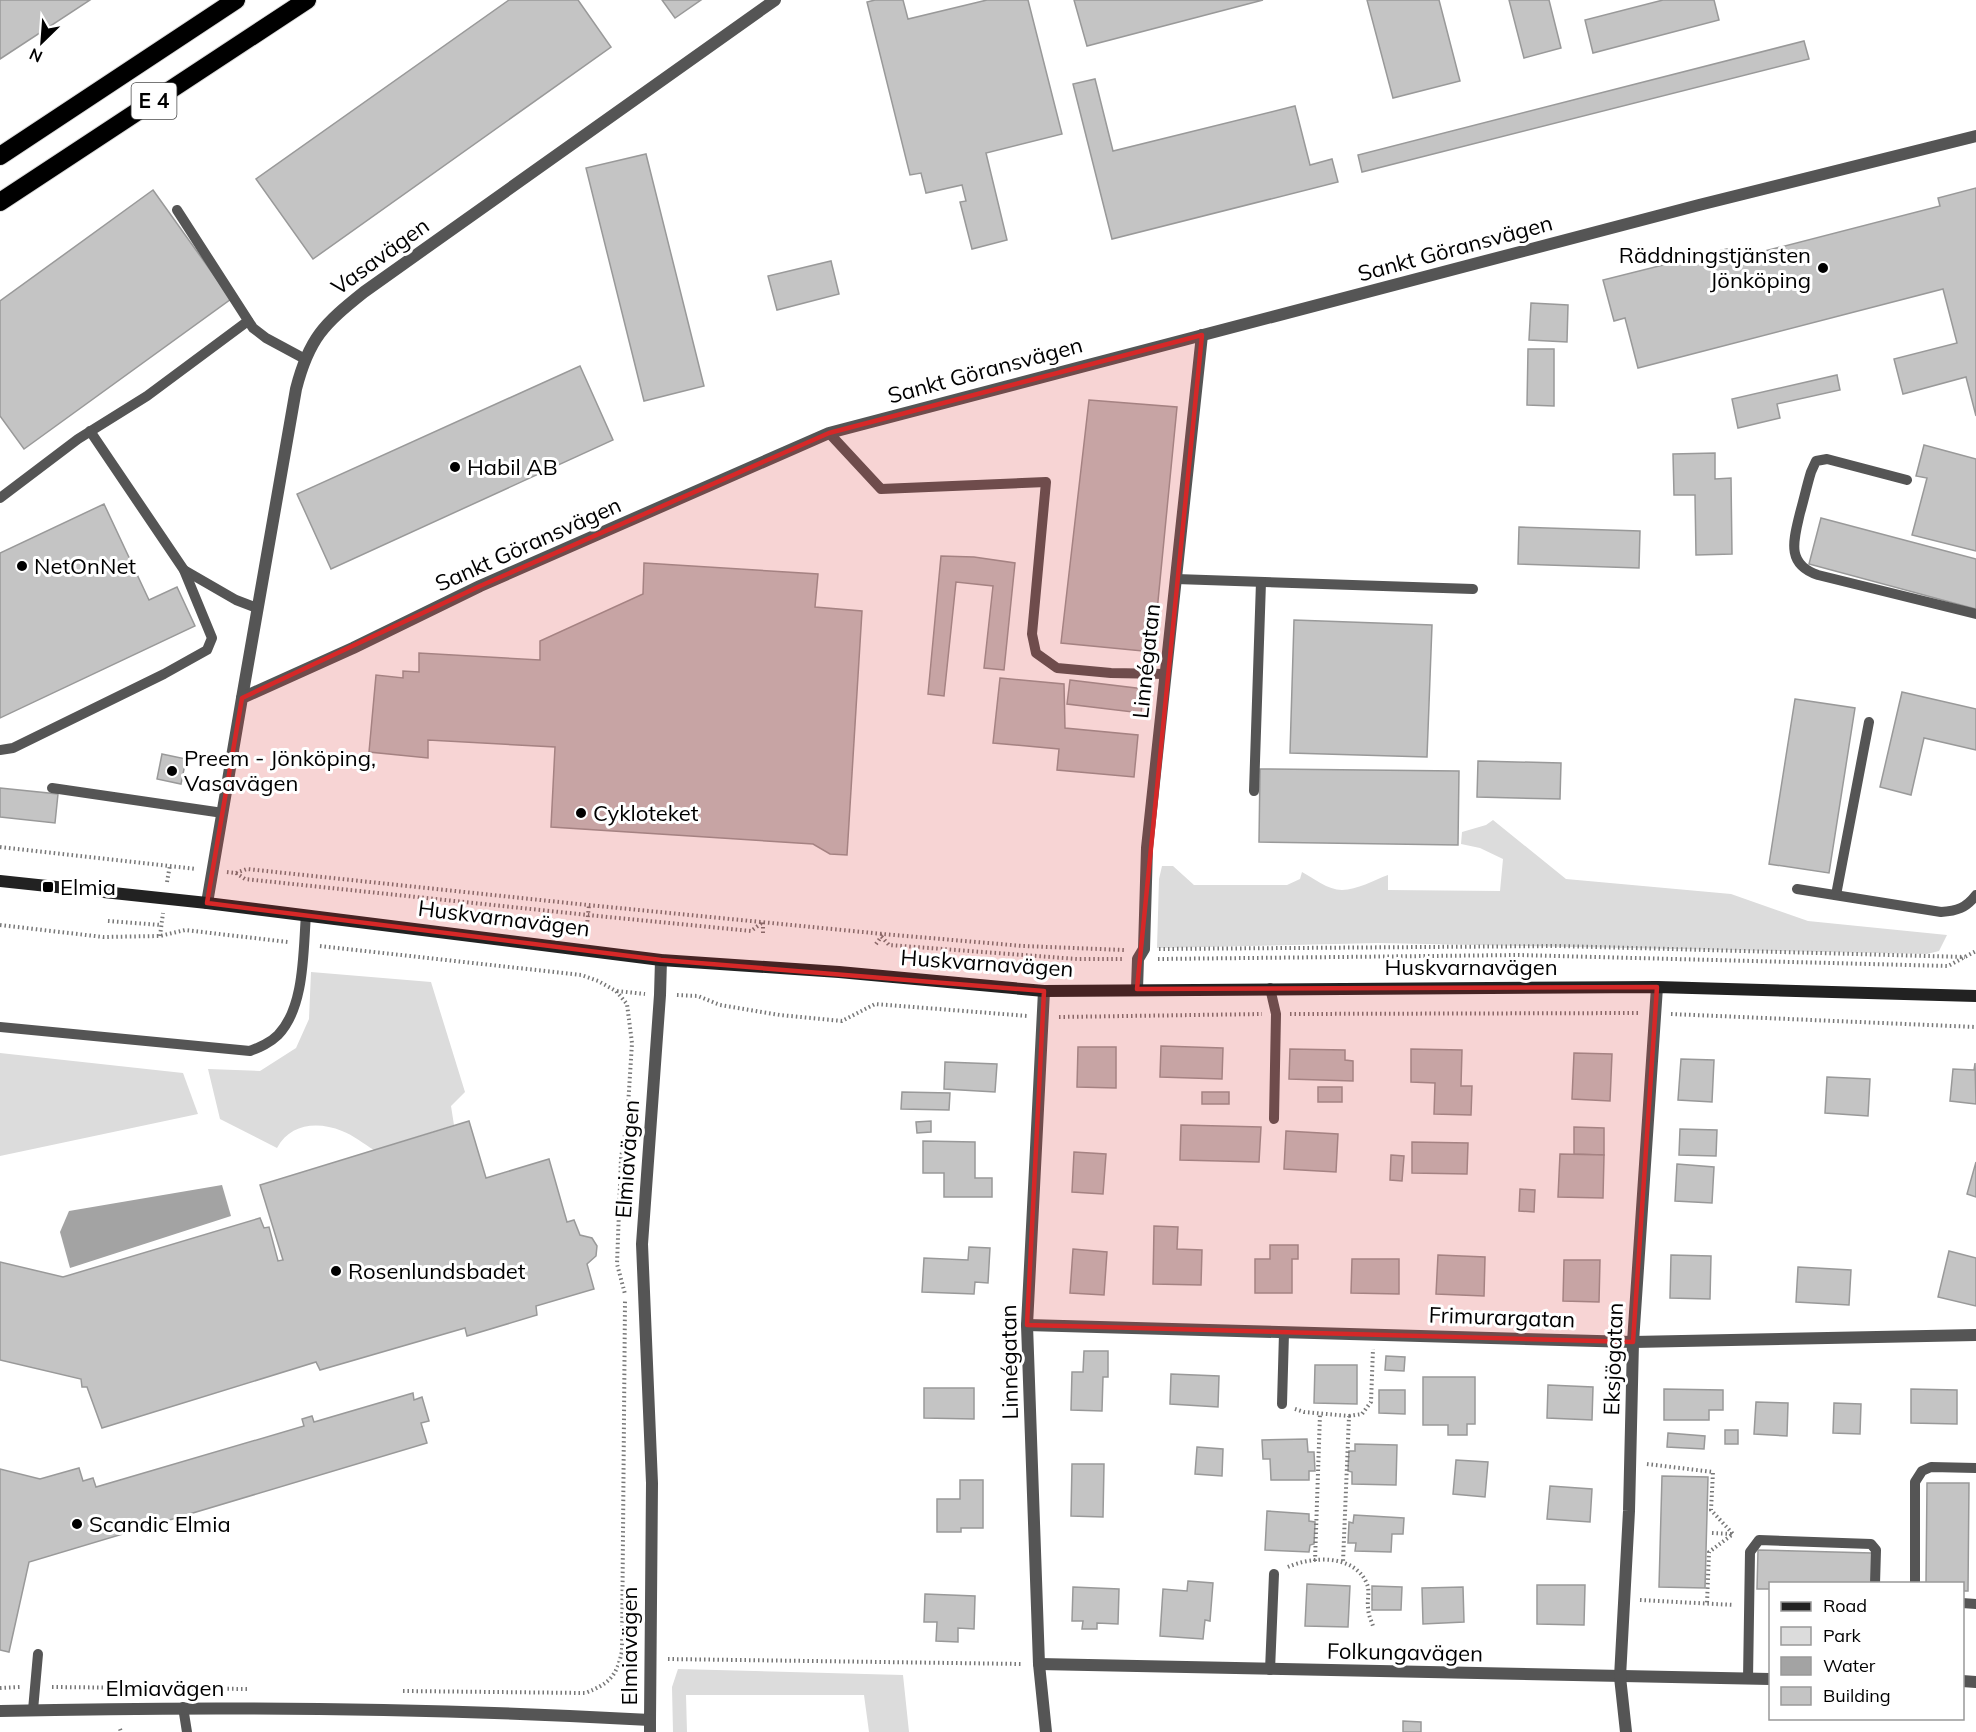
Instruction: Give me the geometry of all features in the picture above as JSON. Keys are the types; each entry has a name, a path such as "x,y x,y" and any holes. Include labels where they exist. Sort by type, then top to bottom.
{"highway":[{"name":"E 4","path":"0,156 236,0"},
{"name":"E 4","path":"0,202 307,0"}],"street":[{"name":"Vasavägen","path":"242,698 296,389 305,359 317,336 334,316 364,292 775,0"},
{"name":"Sankt Göransvägen","path":"242,698 353,648 480,586 829,433 1699,205 1976,136"},
{"name":"Linnégatan","path":"1137,989 1148,848 1202,335"},
{"path":"207,903 242,698"},
{"name":"Huskvarnavägen","path":"0,881 207,903 661,960 839,972 1044,991 1657,987 1976,996"},
{"name":"Elmiavägen","path":"0,1711 183,1707 416,1711 650,1726 652,1483 642,1244 661,960"},
{"name":"Eksjögatan","path":"1626,1732 1620,1677 1633,1342 1657,987"},
{"name":"Linnégatan","path":"1044,991 1027,1325 1039,1664 1046,1732"},
{"name":"Frimurargatan","path":"1027,1325 1633,1342 1976,1335"},
{"name":"Folkungavägen","path":"1039,1664 1769,1679"}],"lane":[{"path":"177,210 253,328 266,338 305,359"},
{"path":"0,498 90,431 147,396 248,321"},
{"path":"0,750 13,748 164,674 207,650 212,638 184,570 90,431"},
{"path":"829,433 881,489 1046,482 1032,634 1036,653 1057,668 1112,673 1166,674"},
{"path":"1907,480 1827,459 1816,461 1793,541 1795,557 1808,572 1976,614"},
{"path":"184,570 236,600 257,608"},
{"path":"1176,579 1473,589"},
{"path":"1254,791 1261,582"},
{"path":"1836,895 1869,722"},
{"path":"52,788 223,813"},
{"path":"1797,889 1941,912 1956,911 1968,905 1976,895"},
{"path":"0,1027 250,1051 279,1034 290,1017 298,997 306,915"},
{"path":"1270,988 1276,1014 1274,1119"},
{"path":"1282,1404 1284,1333"},
{"path":"1915,1582 1915,1482 1922,1471 1931,1467 1976,1468"},
{"path":"1748,1679 1750,1552 1759,1540 1871,1544 1876,1550 1875,1582"},
{"path":"1270,1670 1274,1574"},
{"path":"33,1710 38,1654"},
{"path":"183,1707 187,1732"}],"path":[{"path":"0,848 213,871"},
{"path":"764,921 751,931 246,879 236,873 247,869 566,903 764,921 883,934 1141,954 1518,955 1948,966 1976,951"},
{"path":"108,921 161,925"},
{"path":"763,933 764,921"},
{"path":"883,934 880,935 889,945 1077,959 1141,954 1559,945 1965,957"},
{"path":"876,944 883,934"},
{"path":"398,1691 585,1693 602,1686 612,1677 621,1657 626,1296 618,1264 621,1158 627,1122 632,1043 627,1004 616,991"},
{"path":"1282,1404 1304,1412 1320,1414 1349,1416 1362,1414 1371,1402 1374,1335"},
{"path":"1316,1561 1320,1414"},
{"path":"1343,1562 1349,1416"},
{"path":"1630,1463 1713,1472 1711,1510 1733,1534"},
{"path":"1712,1533 1733,1534"},
{"path":"1707,1603 1709,1552 1733,1534"},
{"path":"1274,1574 1299,1562 1331,1560 1343,1562 1363,1575 1368,1587 1367,1610 1373,1626"},
{"path":"1624,1599 1749,1605"},
{"path":"621,1657 1039,1664"},
{"path":"0,1688 258,1689"}],"highlighted area":[{"path":"1202,335 1137,989 1657,987 1633,1342 1027,1325 1044,991 661,960 207,903 242,698 480,586 829,433"}],"green space":[{"path":"1493,820 1566,879 1731,894 1808,921 1947,935 1939,951 1927,954 1378,943 1157,948 1159,879 1162,866 1173,866 1194,885 1287,885 1300,879 1302,872 1326,886 1342,890 1359,887 1388,875 1388,890 1500,891 1503,859 1480,848 1461,844 1462,832 1486,825"},
{"path":"311,972 431,982 465,1092 451,1106 454,1125 374,1150 354,1137 333,1128 305,1127 289,1134 277,1148 220,1119 208,1069 260,1071 296,1048 309,1019"},
{"path":"0,1053 183,1073 198,1114 0,1156"},
{"path":"678,1669 903,1675 909,1732 869,1732 864,1695 686,1695 687,1732 673,1732 672,1687"}],"water":[{"path":"222,1185 231,1216 70,1268 60,1232 69,1211"}],"building":[{"path":"0,0 90,0 0,59"},
{"path":"509,0 578,0 611,47 313,259 256,179"},
{"path":"662,0 701,0 675,18"},
{"path":"903,0 908,19 987,0 1028,0 1062,134 986,153 1007,240 972,249 960,202 966,201 962,185 926,193 921,173 910,175 867,2"},
{"path":"1074,0 1263,0 1087,46"},
{"path":"1367,0 1439,0 1460,81 1393,98"},
{"path":"1509,0 1549,0 1561,48 1524,58"},
{"path":"1663,0 1714,0 1719,20 1593,53 1585,20"},
{"path":"1804,41 1809,59 1362,172 1358,155"},
{"path":"1095,79 1113,151 1295,106 1310,165 1332,159 1338,182 1112,239 1073,84"},
{"path":"646,154 704,386 644,401 586,168"},
{"path":"1976,188 1976,416 1966,377 1903,394 1894,359 1957,343 1943,289 1638,368 1625,318 1614,321 1603,280 1727,249 1730,260 1940,206 1938,198"},
{"path":"153,190 231,299 24,449 0,416 0,301"},
{"path":"831,261 839,294 777,310 768,276"},
{"path":"1531,303 1568,305 1567,342 1529,340"},
{"path":"1528,349 1554,349 1554,406 1527,405"},
{"name":"Habil AB","path":"580,366 613,440 331,569 297,494"},
{"path":"1837,375 1840,390 1777,404 1780,418 1738,428 1732,399"},
{"path":"1089,400 1177,407 1153,652 1061,643"},
{"path":"1924,445 1976,459 1976,551 1912,535 1927,478 1916,476"},
{"path":"1715,453 1715,479 1731,478 1732,554 1696,555 1695,495 1674,495 1673,454"},
{"path":"104,504 149,600 177,587 195,626 0,718 0,553"},
{"path":"1821,518 1976,559 1976,609 1809,564"},
{"path":"1519,527 1640,531 1639,568 1518,564"},
{"path":"941,556 974,557 1015,563 1004,670 984,668 993,586 956,582 944,696 928,694"},
{"path":"644,563 818,574 815,607 862,611 847,855 830,854 813,844 551,827 555,747 428,740 428,758 369,752 376,675 403,678 403,671 419,672 419,653 540,660 540,641 643,594"},
{"path":"1294,620 1432,625 1427,757 1290,753"},
{"path":"1000,678 1064,684 1065,728 1138,735 1134,777 1057,770 1059,749 993,743"},
{"path":"1070,680 1144,689 1141,713 1067,704"},
{"path":"1902,692 1976,709 1976,750 1924,738 1911,795 1880,787"},
{"path":"1795,699 1855,708 1829,873 1769,864"},
{"path":"162,754 186,759 181,784 157,779"},
{"path":"1478,761 1561,763 1560,799 1477,797"},
{"path":"1260,769 1459,771 1458,845 1259,842"},
{"path":"0,788 58,794 55,823 0,817"},
{"path":"1161,1046 1223,1048 1222,1079 1160,1077"},
{"path":"1078,1047 1116,1047 1116,1088 1077,1087"},
{"path":"1290,1049 1345,1050 1345,1060 1353,1061 1353,1081 1289,1079"},
{"path":"1411,1049 1462,1050 1461,1086 1472,1086 1471,1115 1434,1114 1435,1083 1411,1082"},
{"path":"1574,1053 1612,1054 1610,1101 1572,1099"},
{"path":"1681,1059 1714,1060 1712,1102 1678,1100"},
{"path":"945,1062 997,1064 995,1092 944,1089"},
{"path":"1975,1063 1976,1104 1950,1101 1953,1069 1974,1070"},
{"path":"1827,1077 1870,1079 1868,1116 1825,1113"},
{"path":"1318,1087 1342,1087 1342,1102 1318,1102"},
{"path":"902,1092 950,1093 949,1110 901,1109"},
{"path":"1202,1092 1229,1092 1229,1104 1202,1104"},
{"name":"Rosenlundsbadet","path":"469,1121 486,1178 549,1159 567,1222 574,1220 580,1235 592,1238 597,1246 596,1256 587,1264 594,1289 536,1306 537,1315 467,1336 465,1328 320,1370 316,1362 102,1428 87,1387 82,1387 81,1379 0,1360 0,1262 63,1277 260,1218 264,1228 269,1227 278,1261 283,1260 260,1185"},
{"path":"931,1121 931,1132 917,1133 916,1122"},
{"path":"1181,1125 1261,1127 1259,1162 1180,1160"},
{"path":"1574,1127 1604,1128 1604,1155 1574,1154"},
{"path":"1680,1129 1717,1130 1716,1156 1679,1155"},
{"path":"1286,1131 1338,1134 1336,1172 1284,1169"},
{"path":"923,1141 975,1142 975,1178 992,1178 992,1197 944,1197 944,1173 923,1173"},
{"path":"1412,1142 1468,1143 1467,1174 1412,1173"},
{"path":"1074,1152 1106,1154 1103,1194 1072,1192"},
{"path":"1560,1154 1604,1155 1603,1198 1558,1197"},
{"path":"1391,1155 1404,1156 1402,1181 1390,1180"},
{"path":"1976,1162 1976,1197 1967,1194"},
{"path":"1677,1164 1714,1167 1712,1203 1675,1201"},
{"path":"1520,1189 1535,1190 1534,1212 1519,1211"},
{"path":"1154,1226 1178,1227 1177,1249 1202,1250 1201,1285 1153,1284"},
{"path":"1270,1245 1298,1245 1298,1259 1292,1259 1292,1293 1255,1293 1255,1259 1270,1259"},
{"path":"969,1247 990,1248 988,1283 975,1282 974,1294 922,1292 924,1258 968,1260"},
{"path":"1073,1249 1107,1252 1104,1295 1070,1293"},
{"path":"1949,1251 1976,1258 1976,1306 1938,1297"},
{"path":"1438,1255 1485,1257 1484,1296 1436,1294"},
{"path":"1671,1255 1711,1256 1710,1299 1670,1298"},
{"path":"1352,1259 1399,1259 1399,1294 1351,1293"},
{"path":"1564,1260 1600,1260 1599,1302 1563,1301"},
{"path":"1798,1267 1851,1270 1849,1305 1796,1302"},
{"path":"1084,1351 1108,1351 1108,1377 1103,1377 1102,1411 1071,1410 1072,1372 1083,1372"},
{"path":"1386,1356 1405,1357 1404,1371 1385,1370"},
{"path":"1315,1365 1357,1365 1357,1404 1314,1403"},
{"path":"1171,1374 1219,1376 1218,1407 1170,1404"},
{"path":"1423,1377 1475,1377 1475,1424 1467,1424 1467,1435 1448,1435 1448,1425 1423,1425"},
{"path":"1548,1385 1593,1387 1592,1420 1547,1418"},
{"path":"924,1388 974,1388 974,1419 924,1418"},
{"path":"1664,1389 1723,1390 1723,1410 1709,1410 1709,1420 1664,1420"},
{"path":"1911,1389 1957,1390 1957,1424 1911,1423"},
{"path":"1379,1390 1405,1390 1405,1414 1379,1413"},
{"name":"Scandic Elmia","path":"413,1393 414,1400 422,1397 429,1421 421,1423 427,1443 29,1562 9,1652 0,1650 0,1469 40,1479 79,1468 83,1481 93,1478 96,1487 304,1426 302,1419 312,1416 314,1422"},
{"path":"1756,1402 1788,1403 1787,1436 1754,1434"},
{"path":"1834,1403 1861,1404 1860,1434 1833,1433"},
{"path":"1725,1430 1738,1430 1738,1444 1725,1444"},
{"path":"1668,1433 1705,1436 1704,1449 1667,1447"},
{"path":"1307,1439 1308,1452 1314,1452 1315,1471 1309,1471 1309,1480 1271,1480 1270,1459 1263,1459 1262,1440"},
{"path":"1355,1444 1397,1445 1396,1485 1352,1484 1352,1472 1348,1471 1349,1451 1355,1451"},
{"path":"1197,1447 1223,1449 1222,1476 1195,1474"},
{"path":"1456,1460 1488,1462 1485,1497 1453,1494"},
{"path":"1072,1464 1104,1464 1103,1517 1071,1516"},
{"path":"1662,1476 1708,1477 1705,1588 1659,1587"},
{"path":"960,1480 983,1480 983,1528 961,1528 961,1532 937,1532 937,1499 960,1499"},
{"path":"1927,1483 1969,1483 1968,1591 1964,1591 1964,1582 1926,1582"},
{"path":"1550,1486 1592,1489 1590,1522 1547,1519"},
{"path":"1267,1511 1309,1514 1309,1521 1315,1522 1314,1544 1310,1545 1309,1552 1265,1550"},
{"path":"1354,1515 1404,1518 1403,1534 1392,1534 1391,1552 1355,1551 1356,1543 1348,1543 1349,1522 1353,1523"},
{"path":"1758,1550 1872,1553 1872,1582 1769,1582 1769,1589 1757,1589"},
{"path":"1188,1581 1213,1583 1210,1621 1205,1620 1203,1639 1160,1636 1163,1589 1187,1591"},
{"path":"1307,1584 1350,1586 1348,1627 1305,1626"},
{"path":"1537,1585 1585,1585 1584,1625 1537,1624"},
{"path":"1372,1586 1402,1587 1401,1610 1372,1610"},
{"path":"1073,1587 1119,1589 1118,1624 1097,1623 1097,1629 1082,1629 1083,1621 1072,1621"},
{"path":"1463,1587 1464,1622 1423,1624 1422,1588"},
{"path":"925,1594 975,1596 974,1629 958,1628 958,1642 936,1641 937,1622 924,1622"},
{"path":"1403,1721 1421,1722 1421,1732 1403,1732"}],"place":[{"name":"Räddningstjänsten Jönköping","path":"1823,268"},
{"name":"Habil AB","path":"455,467"},
{"name":"NetOnNet","path":"22,566"},
{"name":"Preem - Jönköping, Vasavägen","path":"172,771"},
{"name":"Cykloteket","path":"581,813"},
{"name":"Elmia","path":"48,887"},
{"name":"Rosenlundsbadet","path":"336,1271"},
{"name":"Scandic Elmia","path":"77,1524"}]}
